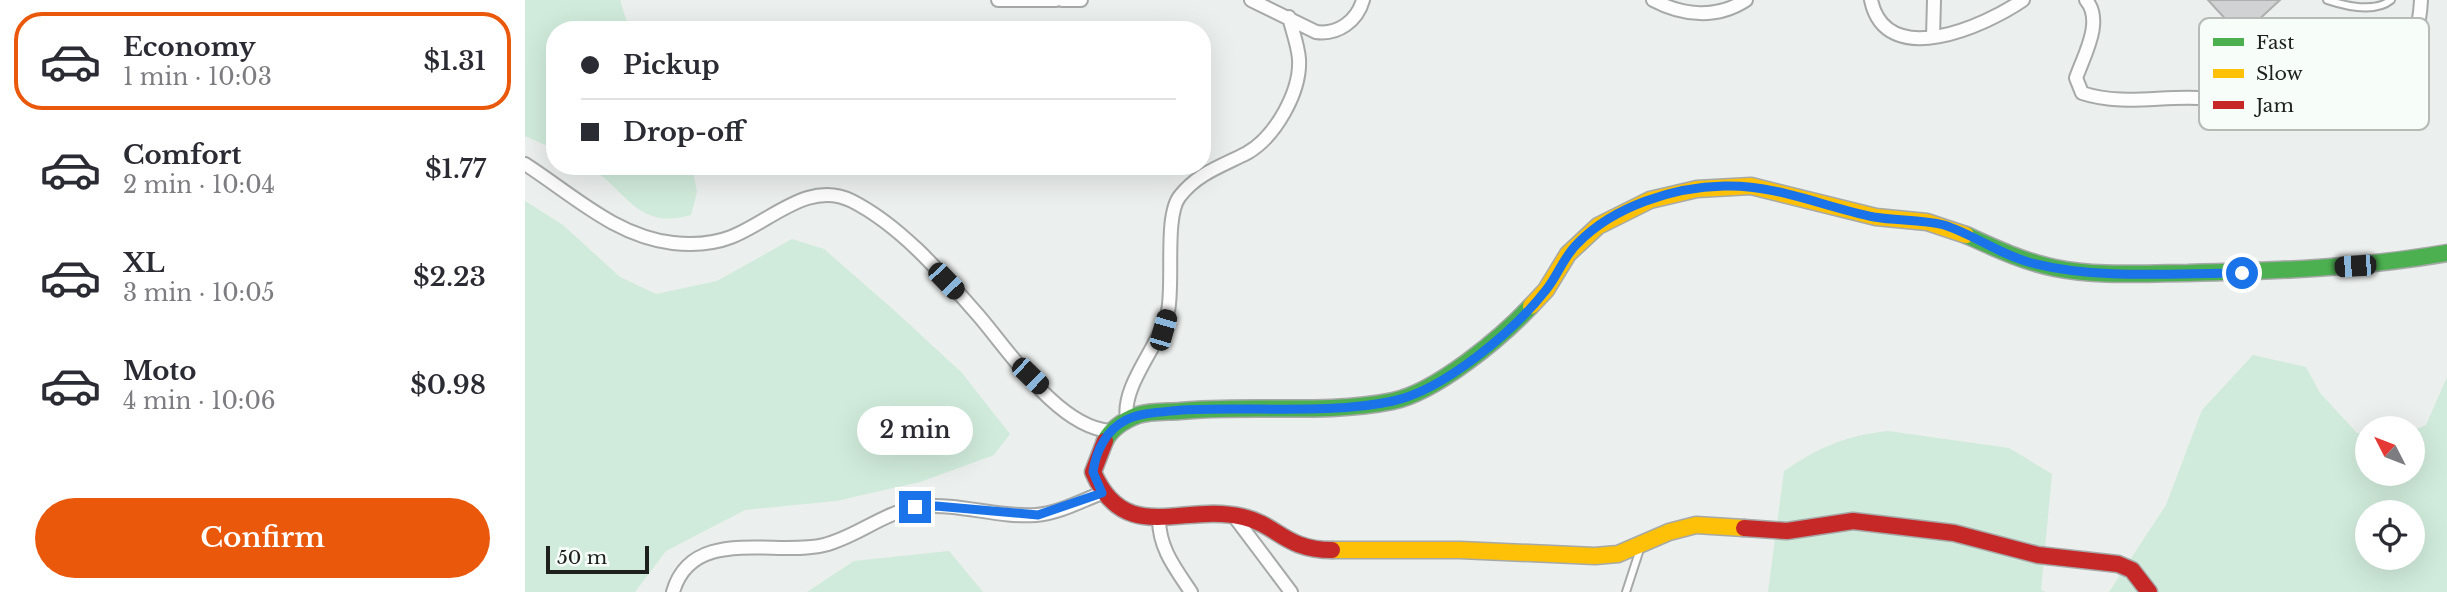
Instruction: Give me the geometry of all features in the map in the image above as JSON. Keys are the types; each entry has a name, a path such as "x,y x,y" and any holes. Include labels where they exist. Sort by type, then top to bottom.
{"street":[{"path":"998,0 1056,0"},
{"path":"1062,0 1081,0"},
{"path":"1251,0 1317,32 1328,34 1339,31 1359,12 1363,0"},
{"path":"1653,0 1675,9 1709,14 1732,9 1746,0"},
{"path":"1871,0 1882,27 1910,37 1933,37 1996,18 2023,0"},
{"path":"1933,37 1934,0"},
{"path":"2086,0 2094,12 2094,25 2076,78 2082,93 2103,100 2132,102 2199,98"},
{"path":"2420,18 2421,0"},
{"path":"1211,168 1257,146 1276,128 1297,79 1299,59 1289,17"},
{"path":"525,164 623,230 673,243 697,244 730,237 810,196 824,193 844,198 878,217 912,246 979,317 1014,360 1081,424 1110,431"},
{"path":"1127,419 1126,399 1163,330 1168,310 1172,213 1178,198 1202,175"},
{"path":"2149,592 2132,570 2118,564 2038,555 1954,533 1853,521 1787,531 1696,526 1618,554 1595,556 1459,550 1319,550 1294,545 1246,517 1192,514 1159,519 1136,516 1116,506 1102,493 1093,472 1095,461 1110,431 1127,419 1198,409 1360,405 1394,401 1430,388 1461,367 1515,323 1546,290 1568,254 1598,226 1650,200 1710,187 1751,187 1876,217 1927,222 1968,235 2003,254 2031,263 2092,273 2285,271 2378,265 2447,253"},
{"path":"673,592 683,569 728,548 824,545 915,507 936,506 1038,515 1102,493"},
{"path":"1233,515 1291,592"},
{"path":"1159,519 1159,537 1168,559 1191,592"}],"lane":[{"path":"2327,0 2352,7 2385,5 2391,0"},
{"path":"1626,592 1641,545"}],"green space":[{"path":"525,0 620,0 627,21 546,21 546,145 525,136"},
{"path":"601,175 694,175 697,192 691,215 657,217 644,213"},
{"path":"525,201 563,225 620,277 656,294 717,281 792,239 824,249 962,373 1010,434 994,455 920,482 836,501 745,510 666,551 635,592 525,592"},
{"path":"2253,355 2306,367 2320,393 2355,431 2355,486 2425,486 2425,425 2447,377 2447,592 2109,592 2166,505 2202,410"},
{"path":"1888,431 2009,448 2052,474 2041,590 2046,592 1768,592 1784,471 1833,444"},
{"path":"949,551 983,592 807,592 854,561"}],"building":[{"path":"2208,0 2280,0 2260,18 2224,18"}],"traffic: fast":[{"path":"1966,235 2043,265 2105,274 2318,268 2447,253"},
{"path":"1105,441 1123,422 1148,413 1206,409 1341,407 1393,401 1410,396 1467,362 1531,306"}],"traffic: slow":[{"path":"1531,306 1546,290 1568,254 1598,226 1650,200 1697,189 1751,186 1876,217 1927,222 1966,235"},
{"path":"1332,550 1460,550 1595,556 1618,554 1669,532 1696,525 1744,528"}],"traffic: jam":[{"path":"1105,441 1093,472 1106,495 1122,509 1139,515 1158,517 1199,514 1243,517 1292,542 1316,549 1332,550"},
{"path":"1744,528 1787,531 1853,521 1954,533 2038,555 2118,564 2132,570 2149,592"}],"route":[{"path":"915,507 936,506 1038,515 1102,493 1093,472 1100,448 1110,431 1137,415 1198,409 1360,405 1394,401 1430,388 1461,367 1515,323 1546,290 1568,254 1598,226 1650,200 1697,189 1751,187 1876,217 1927,222 1968,235 2003,254 2056,268 2100,274 2242,273"}]}
